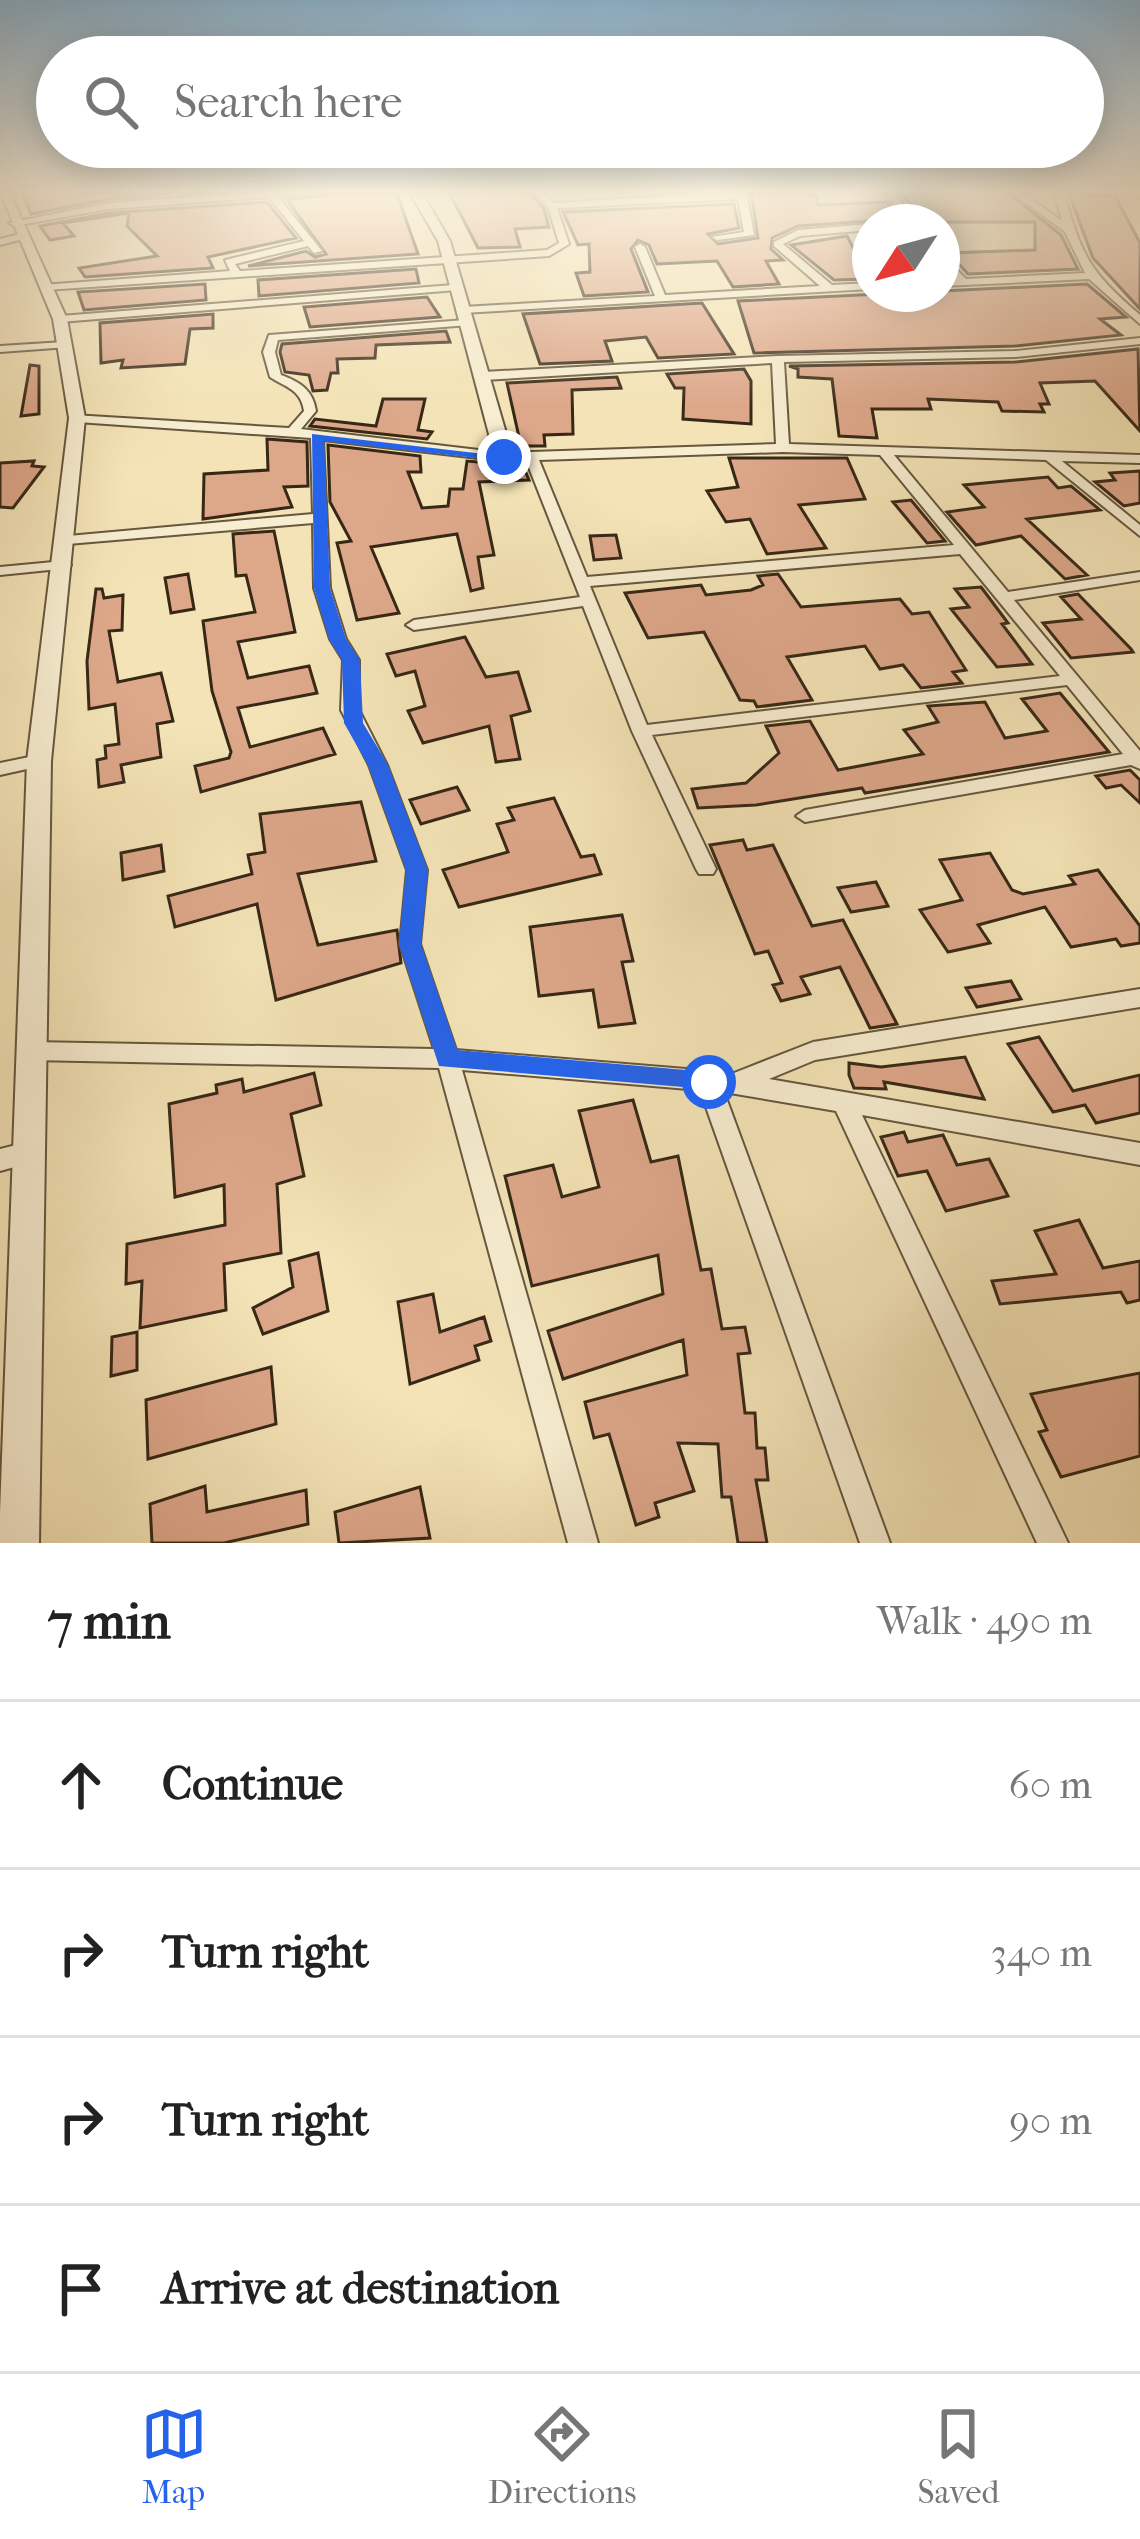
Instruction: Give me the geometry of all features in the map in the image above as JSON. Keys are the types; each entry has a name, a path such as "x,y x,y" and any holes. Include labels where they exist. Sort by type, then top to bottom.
{"street":[{"path":"20,1543 39,761 66,552 77,418 62,332 46,286 31,263"},
{"path":"230,263 235,271"},
{"path":"46,286 385,263"},
{"path":"447,263 504,457"},
{"path":"647,263 660,296"},
{"path":"799,263 829,288"},
{"path":"1080,263 1088,276 1140,321"},
{"path":"960,282 1088,276"},
{"path":"960,279 963,282"},
{"path":"292,433 310,411 309,400 297,384 276,377 269,352 273,337 660,296 852,287"},
{"path":"0,349 62,332 453,288"},
{"path":"483,376 778,358 1015,354 1140,341"},
{"path":"778,358 784,448"},
{"path":"77,418 292,433 504,457 784,448 1140,459"},
{"path":"316,436 322,588 355,677 350,710 378,765 417,870 410,944 448,1059 583,1543"},
{"path":"883,450 1138,760"},
{"path":"531,456 641,731 706,869"},
{"path":"1049,456 1140,532"},
{"path":"0,571 66,552 317,518"},
{"path":"414,625 586,591 962,549"},
{"path":"1004,597 1140,576"},
{"path":"641,731 1069,680"},
{"path":"805,817 1138,760"},
{"path":"0,769 39,761"},
{"path":"722,1083 813,1051 1140,998"},
{"path":"31,1051 448,1059 722,1083 1140,1154"},
{"path":"722,1083 875,1543"},
{"path":"844,1102 1053,1543"},
{"path":"0,1160 28,1154"}],"building":[{"path":"111,263 211,263 213,268 85,277 79,268"},
{"path":"590,263 637,263 648,292 584,296 576,273 590,272"},
{"path":"718,263 767,263 779,284 733,287"},
{"path":"813,263 852,263 852,280 834,280"},
{"path":"960,263 1075,263 1078,269 968,274"},
{"path":"1098,263 1140,263 1140,309"},
{"path":"416,269 419,283 259,296 258,280"},
{"path":"205,284 206,300 84,310 78,292"},
{"path":"1087,284 1126,317 1100,319 1121,335 1015,346 754,353 738,301 852,295 852,312 960,312 960,290"},
{"path":"427,297 440,317 310,327 304,307"},
{"path":"702,303 734,354 658,358 646,337 605,341 612,361 540,364 523,314"},
{"path":"213,314 213,328 190,329 185,364 121,368 123,360 101,363 100,323"},
{"path":"446,331 450,342 376,345 375,358 337,359 338,373 331,373 327,390 313,391 309,375 285,372 280,352 282,344"},
{"path":"1138,349 1140,431 1095,381 1040,383 1049,404 1040,404 1044,412 1002,411 998,402 928,399 931,409 872,409 877,438 839,436 832,379 798,377 798,369 789,366 1015,362"},
{"path":"30,365 39,366 39,414 21,416"},
{"path":"744,369 751,381 751,424 683,419 684,388 675,388 667,374"},
{"path":"617,377 621,388 572,390 573,434 544,435 545,446 521,446 507,383"},
{"path":"383,399 425,399 418,430 432,432 427,439 310,426 315,419 376,426"},
{"path":"267,439 307,442 308,486 284,487 292,507 203,519 204,474 268,470"},
{"path":"328,445 420,456 421,472 408,472 422,508 448,506 450,489 463,489 467,461 523,466 529,480 479,482 494,555 478,557 483,588 471,591 457,534 371,547 399,613 357,620 337,543 351,541 330,502"},
{"path":"729,458 847,458 865,499 799,505 826,548 767,554 750,519 726,522 707,491 738,487"},
{"path":"34,461 32,466 44,467 13,508 0,507 0,463"},
{"path":"1140,471 1140,503 1124,506 1095,482 1115,480 1110,473"},
{"path":"1048,477 1058,488 1071,486 1100,510 1027,519 1087,575 1065,579 1021,536 976,545 947,512 984,507 964,485"},
{"path":"911,500 945,541 927,543 893,502"},
{"path":"274,531 295,632 238,642 248,678 309,666 317,693 238,708 250,747 323,728 335,754 201,792 195,766 229,758 231,752 212,691 203,621 255,612 246,575 236,576 233,534"},
{"path":"616,535 621,558 594,560 590,536"},
{"path":"188,574 194,609 171,613 165,578"},
{"path":"778,574 801,607 900,599 912,614 929,612 966,670 953,672 962,683 921,688 903,665 880,669 865,646 787,657 812,700 757,707 754,701 740,700 704,632 648,638 625,593 701,585 706,595 751,590 763,585 758,576"},
{"path":"981,587 1032,664 997,667 951,609 969,607 955,589"},
{"path":"96,589 102,589 104,598 123,595 122,630 109,631 118,682 161,673 173,721 157,724 161,757 121,765 124,782 99,787 97,760 106,758 105,746 119,744 115,704 89,709 87,661"},
{"path":"1078,594 1133,652 1071,658 1043,623 1081,619 1061,597"},
{"path":"465,637 486,677 518,672 530,711 511,716 520,759 496,762 489,726 423,743 408,711 425,706 415,671 396,676 387,654"},
{"path":"1060,693 1109,752 865,793 862,788 756,805 698,808 692,789 746,783 779,753 766,726 810,721 838,770 923,754 904,730 938,722 928,706 985,702 1005,738 1047,731 1022,699"},
{"path":"1130,770 1140,780 1140,803 1121,785 1106,788 1096,776"},
{"path":"457,787 469,810 421,824 410,800"},
{"path":"554,798 581,857 594,855 601,874 459,907 443,870 508,852 497,824 514,820 508,808"},
{"path":"361,802 376,861 298,874 318,945 397,930 401,963 276,1000 257,904 175,927 168,896 252,874 248,855 265,852 260,814"},
{"path":"743,840 747,850 773,845 812,926 843,920 897,1024 870,1028 840,967 801,977 810,994 781,1001 773,985 782,983 768,951 755,954 710,845"},
{"path":"161,845 164,871 123,880 121,853"},
{"path":"990,853 1012,890 1023,894 1075,884 1069,876 1098,870 1140,926 1140,943 1121,946 1116,939 1071,947 1045,907 978,925 990,943 948,952 920,910 962,900 940,860"},
{"path":"876,882 888,906 851,912 838,888"},
{"path":"622,915 633,961 622,962 635,1023 599,1027 593,990 539,996 530,927"},
{"path":"1011,981 1021,999 977,1007 966,988"},
{"path":"1039,1037 1073,1091 1140,1075 1140,1113 1096,1123 1085,1105 1053,1112 1008,1044"},
{"path":"965,1057 984,1099 884,1082 886,1089 854,1088 849,1075 849,1063 881,1067"},
{"path":"314,1073 321,1105 291,1114 304,1176 277,1184 281,1253 224,1264 226,1310 140,1328 142,1281 126,1284 127,1244 225,1225 224,1185 175,1197 169,1104 217,1093 216,1085 242,1079 244,1092"},
{"path":"633,1100 651,1162 678,1156 701,1270 711,1269 722,1329 745,1327 750,1353 738,1354 745,1413 755,1413 757,1448 765,1448 768,1480 756,1480 767,1543 738,1543 731,1497 722,1497 718,1444 678,1443 694,1491 655,1503 659,1517 636,1525 609,1434 594,1438 585,1402 687,1375 683,1340 563,1379 548,1331 663,1294 658,1255 532,1286 505,1176 553,1165 562,1197 599,1187 579,1111"},
{"path":"904,1132 908,1142 943,1135 957,1165 989,1159 1008,1196 946,1211 927,1171 898,1176 881,1137"},
{"path":"1079,1220 1103,1268 1140,1261 1140,1300 1127,1303 1121,1292 1000,1304 992,1281 1056,1274 1035,1231"},
{"path":"318,1253 328,1311 263,1334 253,1308 293,1287 289,1261"},
{"path":"433,1294 440,1332 484,1317 491,1341 475,1346 479,1360 410,1384 398,1302"},
{"path":"137,1332 137,1370 111,1376 112,1337"},
{"path":"271,1367 276,1424 148,1459 146,1400"},
{"path":"1140,1373 1140,1456 1061,1477 1039,1432 1047,1430 1031,1394"},
{"path":"205,1486 207,1512 306,1490 308,1524 224,1543 152,1543 150,1504"},
{"path":"420,1487 430,1538 339,1543 335,1512"}],"route":[{"path":"504,457 316,436 322,588 338,639 351,660 354,723 378,765 417,870 410,944 448,1059 709,1082"}]}
